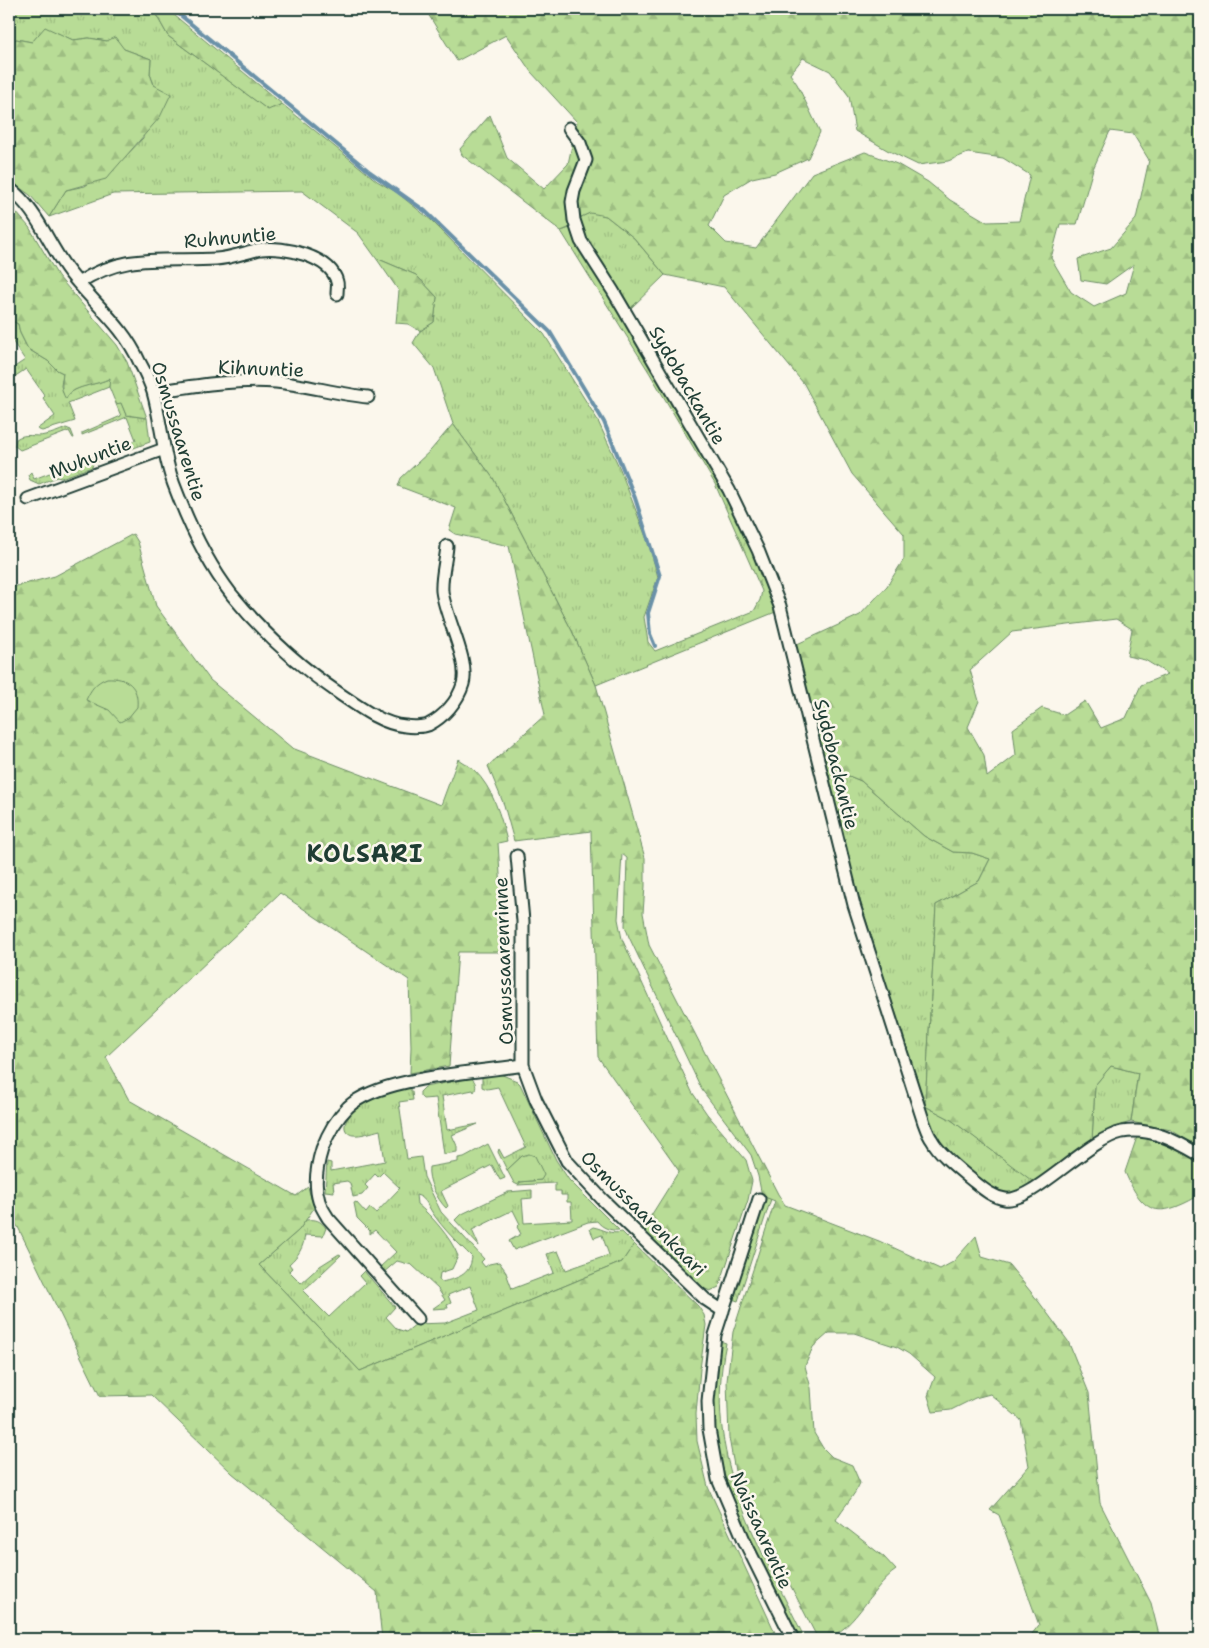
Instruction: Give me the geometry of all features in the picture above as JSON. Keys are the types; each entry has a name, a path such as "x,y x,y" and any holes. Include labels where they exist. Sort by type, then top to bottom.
{"street":[{"name":"Sydobackantie","path":"569,128 580,143 586,160 574,191 572,202 574,220 581,240 613,291 728,490 758,550 780,606 854,905 924,1123 932,1141 968,1177 987,1192 1002,1199 1010,1200 1018,1198 1070,1164 1098,1142 1121,1132 1140,1131 1159,1134 1200,1155"},
{"name":"Osmussaarentie","path":"9,188 33,212 59,258 78,283 124,333 140,362 153,392 174,488 208,559 231,594 260,626 314,676 358,707 385,720 405,726 426,726 448,709 458,698 465,679 462,657 445,607 442,591 447,546"},
{"name":"Ruhnuntie","path":"78,283 93,273 137,260 219,259 262,249 278,248 319,261 327,267 337,282 337,294"},
{"name":"Kihnuntie","path":"153,392 201,384 275,382 368,398"},
{"name":"Muhuntie","path":"28,499 164,449"},
{"name":"Osmussaarenrinne","path":"517,856 523,921 523,1065"},
{"name":"Osmussaarenkaari","path":"523,1065 536,1100 567,1161 603,1200 705,1299 723,1311"},
{"path":"418,1319 328,1218 319,1202 317,1180 319,1158 326,1140 333,1125 349,1107 393,1084 523,1065"},
{"name":"Naissaarentie","path":"759,1199 712,1348 708,1429 718,1479 744,1540 792,1639"}],"green space":[{"path":"151,9 168,36 267,109 282,104 377,181 396,192 431,220 544,334 597,419 620,469 649,545 658,577 644,617 648,642 655,651 754,611 762,591 715,484 649,372 561,231 570,228 745,528 778,611 596,685 572,631 493,478 453,424 434,368 413,343 420,331 434,322 437,297 416,275 376,258 358,233 302,191 113,194 49,217 66,190 85,186 125,157 143,138 154,85 150,74 151,59 107,41 89,38 73,40 45,28 32,42 16,39 9,46 9,10"},
{"path":"151,9 169,9 282,104 268,110 168,36"},
{"path":"425,9 1200,9 1200,1148 1171,1130 1131,1122 1138,1073 1111,1066 1095,1085 1092,1141 1035,1183 950,1119 925,1106 936,905 979,881 990,859 972,853 953,852 924,836 861,781 837,771 826,777 795,645 860,615 887,586 904,559 904,534 852,474 804,384 724,287 665,275 634,238 606,216 590,213 581,217 578,224 561,231 462,155 460,149 490,115 507,158 544,189 568,164 577,122 531,72 506,35 457,61","holes":["803,58 830,71 849,96 855,131 887,150 918,165 948,161 968,153 1003,158 1030,175 1019,221 987,222 950,200 928,182 897,164 865,152 812,173 756,248 726,243 709,226 724,195 752,178 775,173 808,158 820,132 797,84 790,74","1110,131 1133,134 1149,160 1136,219 1111,248 1078,259 1081,280 1106,284 1134,264 1126,293 1094,307 1071,292 1051,258 1060,224 1077,224 1093,169","1116,619 1132,629 1127,656 1145,660 1168,674 1141,685 1126,718 1101,728 1085,701 1064,715 1042,708 1013,729 1016,755 987,777 984,755 968,727 979,701 970,670 1012,632"]},
{"path":"45,27 73,40 89,38 107,41 115,37 124,49 151,59 150,74 154,85 171,94 160,117 106,179 66,190 49,217 30,195 9,180 9,46 16,39 32,42"},
{"path":"9,204 29,227 58,276 117,345 127,362 147,418 126,415 121,403 116,404 109,387 110,378 79,388 69,394 66,399 62,389 63,373 28,349 18,324 9,319"},
{"path":"591,212 606,216 634,238 665,275 631,308 578,224 581,217"},
{"path":"376,258 416,275 437,297 434,322 420,331 408,324 396,323 399,291"},
{"path":"9,319 18,324 28,349 63,373 61,386 66,399 69,394 79,388 111,378 109,387 68,403 75,421 42,431 37,429 55,416 43,398 45,396 26,369 11,379 10,370 25,360 9,336"},
{"path":"121,402 126,415 147,418 150,442 131,449 127,448 118,452 117,455 93,463 92,467 61,478 57,477 39,484 30,480 28,475 31,472 34,479 136,440 127,417 82,435 82,433 121,416 116,404"},
{"path":"453,424 493,478 572,631 596,685 645,858 643,913 649,945 778,1194 785,1205 879,1241 940,1269 953,1262 976,1236 982,1257 1009,1265 1068,1341 1089,1393 1100,1503 1151,1603 1160,1639 1028,1639 1039,1625 999,1515 990,1510 1029,1466 1021,1420 990,1394 975,1398 951,1410 933,1412 928,1396 935,1377 909,1354 897,1347 854,1333 829,1333 813,1347 805,1366 811,1388 814,1433 823,1448 832,1457 852,1465 860,1483 836,1520 884,1557 896,1570 841,1631 830,1637 818,1639 744,1495 735,1471 729,1438 727,1381 733,1332 775,1201 762,1196 751,1155 702,1090 629,937 625,926 627,858 622,854 618,919 622,939 692,1092 707,1114 746,1160 752,1181 748,1200 719,1287 710,1291 701,1287 642,1230 679,1171 598,1057 591,831 514,841 504,805 488,766 545,715 509,546 455,534 449,530 456,508 398,486 401,478 431,450"},
{"path":"66,428 71,430 74,438 69,431 20,450 15,446 16,439 20,437 48,435"},
{"path":"133,534 138,542 156,606 210,680 292,748 441,805 458,759 474,770 486,785 499,813 507,841 498,843 505,952 458,952 449,1066 410,1073 409,980 280,893 106,1057 129,1100 296,1196 308,1187 314,1208 299,1230 259,1265 360,1371 622,1262 634,1244 698,1306 704,1315 706,1325 696,1414 697,1441 708,1487 778,1639 382,1639 377,1592 232,1473 151,1395 100,1396 18,1227 9,1216 9,588 55,576"},
{"path":"107,678 126,681 134,688 136,693 137,707 128,718 120,722 109,710 86,700 94,686"},
{"path":"837,771 861,781 924,836 953,852 972,853 990,859 979,881 936,905 925,1106 950,1119 1036,1183 1021,1193 1003,1192 988,1187 939,1140 928,1119 858,894 826,777"},
{"path":"1111,1066 1138,1073 1131,1122 1113,1127 1092,1141 1095,1085"},
{"path":"500,1074 520,1084 556,1160 569,1180 619,1230 601,1226 597,1221 588,1222 514,1250 509,1241 521,1234 517,1227 520,1224 513,1210 472,1230 479,1246 455,1220 460,1215 508,1192 532,1190 532,1198 522,1199 524,1223 572,1220 571,1202 567,1202 567,1195 561,1195 561,1191 555,1191 555,1183 518,1185 520,1182 541,1180 522,1156 507,1170 498,1152 499,1149 504,1158 526,1147 498,1087 487,1089 482,1087 483,1076"},
{"path":"471,1078 476,1085 474,1092 473,1090 442,1096 447,1130 478,1124 452,1135 457,1146 457,1152 444,1154 436,1098 423,1099 420,1096 420,1092 425,1087"},
{"path":"409,1088 412,1092 413,1100 399,1102 407,1159 421,1157 424,1177 441,1212 484,1259 481,1262 485,1267 499,1262 505,1270 512,1289 554,1273 547,1254 558,1251 566,1270 609,1255 602,1235 594,1238 590,1229 593,1227 610,1232 622,1232 634,1244 622,1262 360,1371 259,1265 299,1230 306,1220 315,1220 326,1228 323,1236 305,1235 300,1251 289,1264 292,1268 289,1271 301,1283 320,1266 339,1254 341,1255 303,1291 329,1317 365,1283 359,1276 364,1271 395,1307 386,1317 397,1329 406,1332 416,1324 445,1323 479,1310 470,1286 448,1295 451,1303 447,1305 448,1308 432,1309 445,1300 438,1289 412,1265 397,1261 383,1273 379,1268 396,1252 375,1230 370,1234 370,1231 357,1218 354,1203 356,1202 366,1213 370,1208 376,1213 400,1188 383,1172 378,1177 375,1174 365,1185 368,1188 362,1195 353,1197 350,1183 347,1181 333,1183 334,1192 325,1191 327,1162 331,1163 331,1171 385,1161 380,1130 352,1135 345,1128 345,1123 351,1114 368,1100 383,1094","holes":["416,1195 426,1201 436,1218 472,1257 469,1268 462,1275 442,1282 439,1280 440,1273 452,1269 458,1256 441,1228 417,1204"]},
{"path":"1138,1134 1161,1138 1200,1158 1200,1195 1164,1210 1155,1209 1139,1198 1125,1172"},
{"path":"488,1144 505,1178 500,1180 492,1165 441,1191 448,1206 446,1208 433,1189 429,1167 458,1162 458,1158 464,1157"},
{"path":"529,1154 535,1156 544,1175 541,1180 520,1182 518,1185 514,1183 507,1170 522,1156"},
{"path":"762,1196 771,1199 738,1301 732,1299"},
{"path":"720,1341 726,1343 721,1384 721,1423 728,1461 739,1497 753,1532 805,1639 797,1639 752,1548 728,1485 719,1453 714,1420 714,1380"}],"waterway":[{"path":"173,9 370,172 425,211 550,332 604,422 635,498 660,576 648,613 650,634 655,646"}],"district":[{"name":"KOLSARI","path":"365,854"}]}
